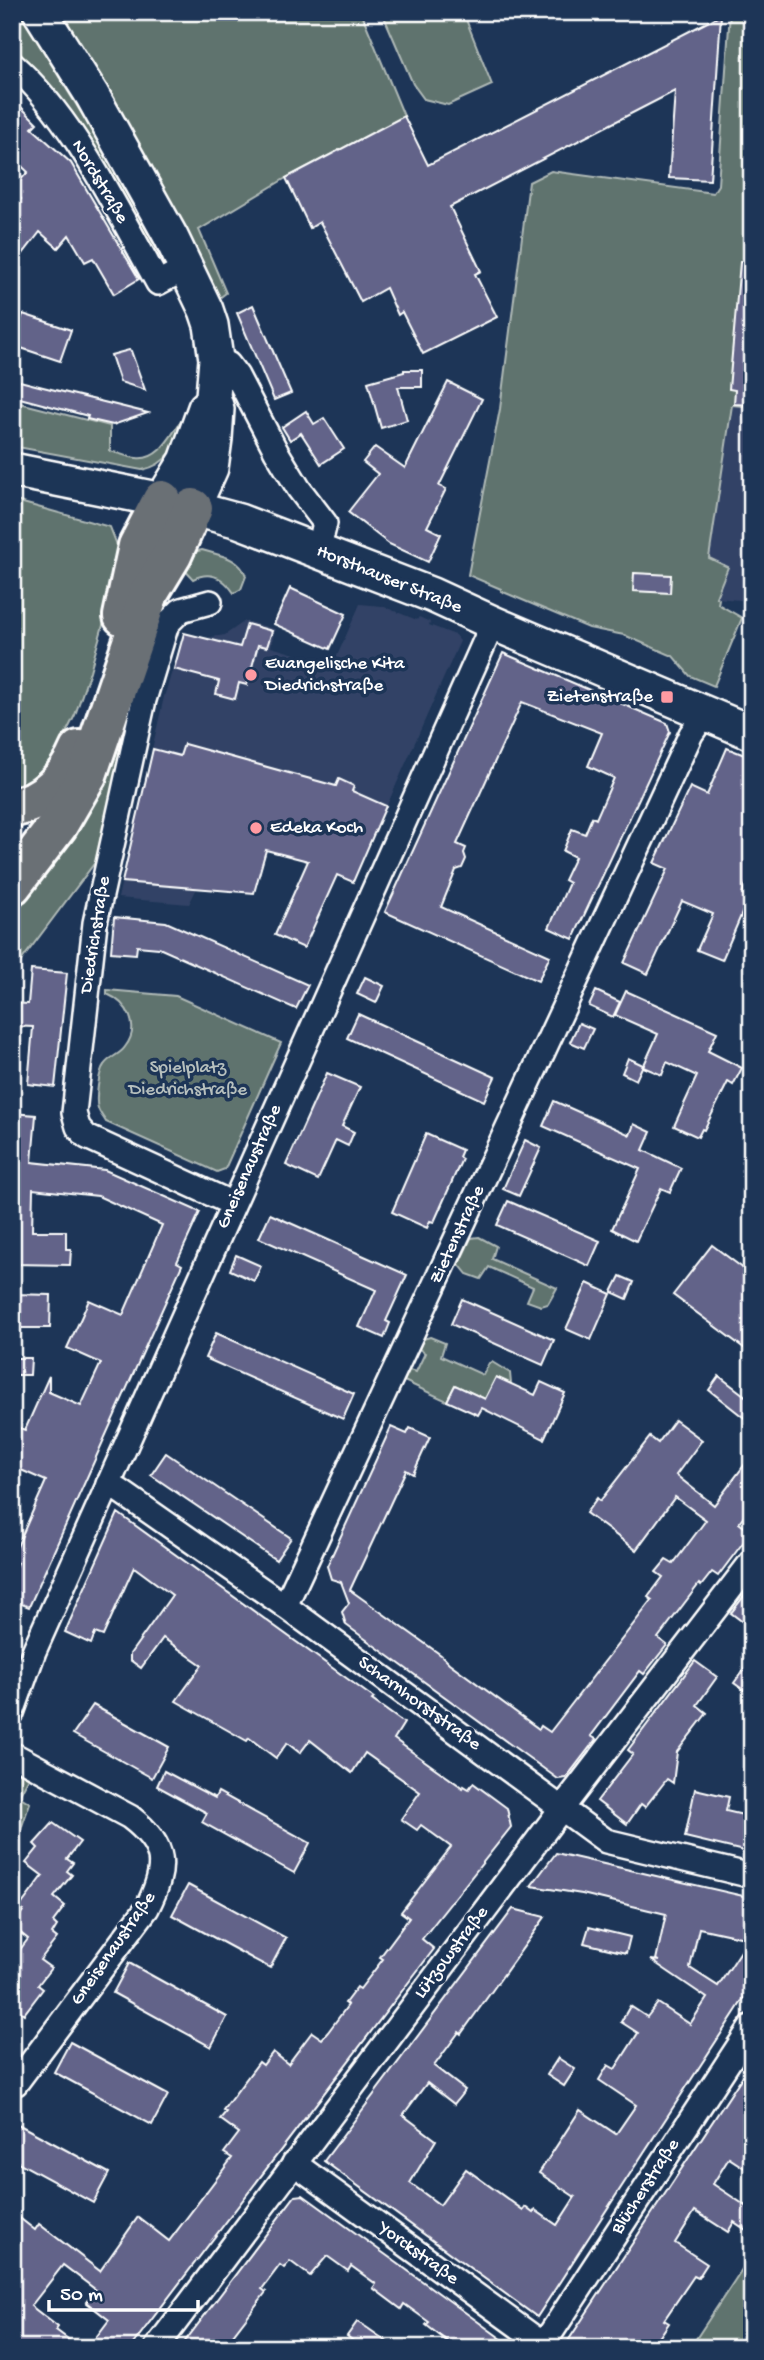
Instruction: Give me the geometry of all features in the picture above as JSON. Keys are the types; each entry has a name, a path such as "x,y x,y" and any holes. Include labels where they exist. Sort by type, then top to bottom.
{"highway":[{"path":"12,807 39,799 59,782 74,763 101,694 127,603 138,546 178,504"},
{"path":"12,885 58,825 87,775 149,593 172,555 178,504"}],"main road":[{"name":"Nordstraße","path":"40,12 92,95 186,268 211,325 216,359 213,396 204,409 186,461 178,504"},
{"name":"Horsthauser Straße","path":"12,470 178,504 239,521 432,595 752,733"}],"street":[{"name":"Nordstraße","path":"12,64 42,93 61,118 158,283 186,268"},
{"path":"216,359 228,364 237,376 276,451 299,489 325,523 318,552"},
{"name":"Diedrichstraße","path":"210,602 181,610 167,624 144,701 94,923 74,1113 78,1127 87,1137 233,1204"},
{"name":"Gneisenaustraße","path":"12,1713 34,1651 493,623"},
{"name":"Zietenstraße","path":"285,1606 691,734 705,713"},
{"name":"Scharnhorststraße","path":"108,1484 285,1606 606,1841 752,1876"},
{"name":"Lützowstraße","path":"156,2348 562,1808 752,1561"},
{"name":"Gneisenaustraße","path":"12,1754 130,1817 155,1839 160,1853 161,1869 158,1887 147,1908 16,2083"},
{"name":"Blücherstraße","path":"542,2346 752,2025"},
{"name":"Yorckstraße","path":"294,2164 542,2346"}],"shaded area":[{"path":"733,404 752,407 752,601 716,598 709,559"},
{"path":"360,604 382,606 417,620 419,617 430,622 429,625 455,635 460,641 353,882 306,861 267,850 254,893 197,888 189,904 118,898 164,697 184,633 205,638 225,635 245,621 275,629 271,647 333,665"}],"green space":[{"path":"12,12 19,12 111,161 160,256 154,257 40,83 12,52"},
{"path":"54,12 361,12 404,116 286,178 199,230 226,293 218,299"},
{"path":"382,12 463,12 492,85 448,105 424,99 413,84"},
{"path":"730,12 752,12 752,407 732,405 709,558 728,567 716,597 719,599 718,604 742,618 714,686 690,676 673,656 624,635 589,628 468,575 500,409 529,182 551,171 713,193 718,185"},
{"path":"12,401 110,426 110,451 134,458 153,455 166,443 186,415 167,457 142,470 12,446"},
{"path":"12,500 110,527 122,558 75,715 56,753 36,779 12,788"},
{"path":"202,550 228,558 239,565 246,576 241,589 234,593 217,577 206,575 193,579 181,566 194,552"},
{"path":"140,668 99,857 12,973 12,918 77,830 94,801"},
{"name":"Spielplatz Diedrichstraße","path":"107,990 176,996 281,1043 225,1169 217,1172 106,1122 98,1108 97,1099 102,1068 123,1050 132,1032 130,1016 126,1009 107,994"},
{"path":"479,1237 496,1246 492,1259 557,1288 548,1304 541,1306 527,1301 533,1287 489,1267 481,1279 467,1274 459,1264 471,1238"},
{"path":"430,1337 445,1343 441,1356 483,1375 492,1362 510,1373 511,1384 496,1377 485,1399 455,1385 447,1401 404,1381 409,1370 416,1372 425,1353 419,1349 423,1339"},
{"path":"16,1767 31,1774 19,1796 30,1803 12,1855 12,1769"},
{"path":"752,2254 752,2348 690,2348"}],"building":[{"path":"721,15 710,180 669,178 675,91 450,207 481,271 475,274 497,317 423,354 402,312 398,315 386,288 361,302 320,222 310,228 286,178 404,116 428,165"},
{"path":"12,98 37,123 32,128 71,163 139,279 114,294 93,258 85,262 69,235 58,248 40,232 12,268 12,209 21,199 12,189 28,172 12,157 12,142 20,135 12,128"},
{"path":"740,262 752,262 752,405 734,404 735,390 729,389"},
{"path":"253,305 291,393 274,400 237,313"},
{"path":"23,314 71,330 60,361 12,345"},
{"path":"129,350 145,390 120,382 111,355"},
{"path":"404,370 422,370 422,387 398,387 407,420 381,428 368,382"},
{"path":"12,379 148,413 113,425 87,419 88,416 12,396"},
{"path":"448,382 482,399 439,486 446,489 427,527 441,534 428,562 389,544 348,512 378,474 363,462 375,447 405,468"},
{"path":"306,411 314,424 324,418 344,449 321,464 301,433 290,440 282,427"},
{"path":"634,573 671,575 670,593 633,591"},
{"path":"290,588 346,614 330,649 274,624"},
{"path":"247,624 272,631 267,647 258,645 247,685 239,683 235,699 216,694 219,681 174,669 184,633 240,647"},
{"path":"503,653 667,723 670,732 573,939 549,928 569,883 564,880 575,857 563,851 572,829 585,834 592,817 596,819 614,778 588,766 602,733 522,702 457,844 466,848 466,859 462,868 456,870 441,907 550,956 538,981 385,912"},
{"name":"Edeka Koch","path":"184,744 336,786 339,779 354,786 352,791 386,806 353,882 337,875 304,948 275,935 308,861 266,850 254,893 122,882 153,749 180,756"},
{"path":"727,748 752,758 752,870 742,894 749,897 722,960 697,950 713,914 682,901 648,974 624,963 668,869 654,863 690,787 707,795"},
{"path":"114,917 166,922 308,985 296,1009 159,948 137,946 136,954 111,952"},
{"path":"31,970 67,973 55,1087 28,1084 33,1027 12,1026 12,1003 28,1004"},
{"path":"365,977 384,986 376,1003 357,994"},
{"path":"596,991 620,1002 613,1017 589,1006"},
{"path":"626,991 717,1032 708,1051 742,1068 733,1085 728,1082 698,1137 674,1126 697,1076 667,1062 662,1075 643,1067 658,1034 615,1015"},
{"path":"358,1014 495,1077 484,1101 347,1038"},
{"path":"579,1023 593,1029 584,1048 570,1042"},
{"path":"628,1058 643,1065 636,1080 622,1073"},
{"path":"327,1073 360,1087 342,1126 354,1132 348,1146 336,1140 318,1180 286,1165"},
{"path":"554,1101 630,1135 634,1124 651,1132 643,1150 681,1168 670,1192 661,1188 636,1241 612,1229 640,1169 543,1126"},
{"path":"12,1113 36,1115 32,1162 105,1170 200,1212 177,1262 182,1265 29,1607 12,1600 12,1576 18,1563 12,1558 46,1481 12,1466 12,1425 25,1430 49,1376 49,1392 81,1406 101,1363 67,1348 89,1300 123,1315 162,1225 98,1196 33,1189 32,1231 66,1231 66,1249 71,1249 70,1265 12,1264"},
{"path":"426,1134 462,1150 459,1157 462,1159 434,1222 430,1221 427,1228 392,1212"},
{"path":"525,1140 541,1148 519,1196 503,1189"},
{"path":"508,1201 600,1241 589,1266 497,1225"},
{"path":"270,1214 407,1275 386,1321 390,1323 384,1338 359,1327 376,1290 259,1238"},
{"path":"712,1245 752,1275 752,1354 673,1295"},
{"path":"236,1255 261,1266 254,1281 230,1270"},
{"path":"620,1276 634,1282 627,1299 612,1292"},
{"path":"587,1283 611,1294 591,1340 566,1329"},
{"path":"12,1294 51,1295 50,1328 12,1328"},
{"path":"462,1299 554,1340 543,1365 451,1324"},
{"path":"216,1333 354,1394 343,1419 205,1358"},
{"path":"12,1358 31,1358 30,1375 12,1375"},
{"path":"719,1376 752,1401 752,1424 709,1390"},
{"path":"496,1377 535,1395 541,1382 565,1393 544,1439 482,1408 478,1415 447,1401 455,1385 485,1399"},
{"path":"675,1420 702,1440 676,1475 714,1505 752,1455 752,1506 739,1523 751,1532 718,1576 712,1572 701,1586 699,1584 658,1638 667,1645 644,1674 640,1671 591,1736 596,1739 566,1778 558,1779 346,1625 342,1612 349,1603 341,1582 331,1579 327,1566 391,1427 407,1434 410,1428 430,1437 413,1474 406,1470 350,1590 539,1729 541,1726 550,1732 652,1600 648,1597 663,1577 656,1572 666,1560 673,1564 706,1520 675,1497 636,1550 586,1513 597,1498 600,1501 650,1437 658,1443"},
{"path":"166,1453 291,1538 276,1560 151,1475"},
{"path":"118,1513 374,1698 372,1700 404,1723 394,1739 463,1788 464,1786 469,1789 473,1783 507,1808 511,1827 422,1939 434,1949 130,2348 88,2348 109,2320 86,2302 96,2290 63,2265 31,2306 80,2348 12,2348 12,2212 35,2230 39,2224 100,2271 138,2217 169,2241 232,2158 224,2153 239,2133 220,2119 226,2112 223,2110 259,2062 263,2065 273,2052 288,2064 312,2032 322,2039 348,2005 345,2003 357,1987 360,1989 383,1959 380,1957 409,1918 401,1912 451,1847 421,1825 417,1830 401,1819 420,1792 365,1753 352,1773 310,1740 300,1753 287,1743 276,1758 249,1738 247,1741 176,1701 202,1665 163,1638 141,1668 130,1660 130,1654 172,1595 134,1567 103,1636 95,1633 91,1644 65,1632"},
{"path":"752,1586 752,1629 731,1613"},
{"path":"752,1658 752,1696 734,1683"},
{"path":"695,1661 717,1677 697,1705 707,1713 677,1752 673,1783 667,1779 645,1807 641,1804 627,1824 597,1801 633,1754 628,1750"},
{"path":"93,1705 169,1747 152,1778 73,1734"},
{"path":"164,1771 215,1798 218,1792 310,1843 294,1873 202,1822 207,1813 157,1786"},
{"path":"695,1789 729,1797 726,1811 752,1817 752,1853 685,1837"},
{"path":"53,1823 80,1842 67,1859 73,1863 67,1871 72,1875 54,1897 65,1906 53,1922 57,1926 52,1934 57,1938 40,1960 51,1968 38,1985 43,1989 24,2014 12,2005 12,1960 28,1939 12,1926 23,1911 19,1908 43,1876 26,1863 38,1848 34,1844"},
{"path":"556,1853 752,1898 752,1986 537,2317 324,2161 513,1909 545,1917 461,2034 459,2032 434,2066 465,2090 454,2104 427,2083 403,2115 436,2140 410,2183 440,2205 466,2169 523,2210 525,2207 533,2213 535,2210 557,2225 575,2197 539,2173 580,2110 616,2134 636,2105 599,2080 608,2065 615,2069 638,2033 621,2022 630,2006 647,2017 658,2003 690,2024 707,1998 651,1960 660,1961 656,1960 666,1914 582,1894 531,1886","holes":["699,1928 749,1939 718,1986 690,1968"]},
{"path":"188,1885 286,1938 270,1968 172,1915"},
{"path":"589,1927 630,1937 626,1953 584,1943"},
{"path":"129,1963 227,2017 211,2047 113,1993"},
{"path":"70,2042 168,2095 152,2125 54,2072"},
{"path":"558,2058 575,2069 564,2086 547,2075"},
{"path":"742,2077 752,2084 752,2173 729,2158 713,2184 752,2210 752,2234 734,2222 728,2232 695,2211 675,2243 707,2264 698,2278 694,2276 664,2320 669,2323 652,2348 579,2348 568,2341"},
{"path":"12,2121 109,2173 93,2203 12,2159"},
{"path":"303,2195 514,2348 456,2348 426,2325 429,2322 404,2304 401,2309 373,2288 376,2284 351,2266 348,2271 327,2256 310,2276 290,2261 284,2268 280,2265 262,2289 266,2292 223,2348 180,2348 295,2196"},
{"path":"357,2322 396,2348 362,2348 347,2336"}],"place":[{"name":"Evangelische Kita Diedrichstraße","path":"251,675"},
{"name":"Zietenstraße","path":"667,697"},
{"name":"Edeka Koch","path":"256,828"}]}
